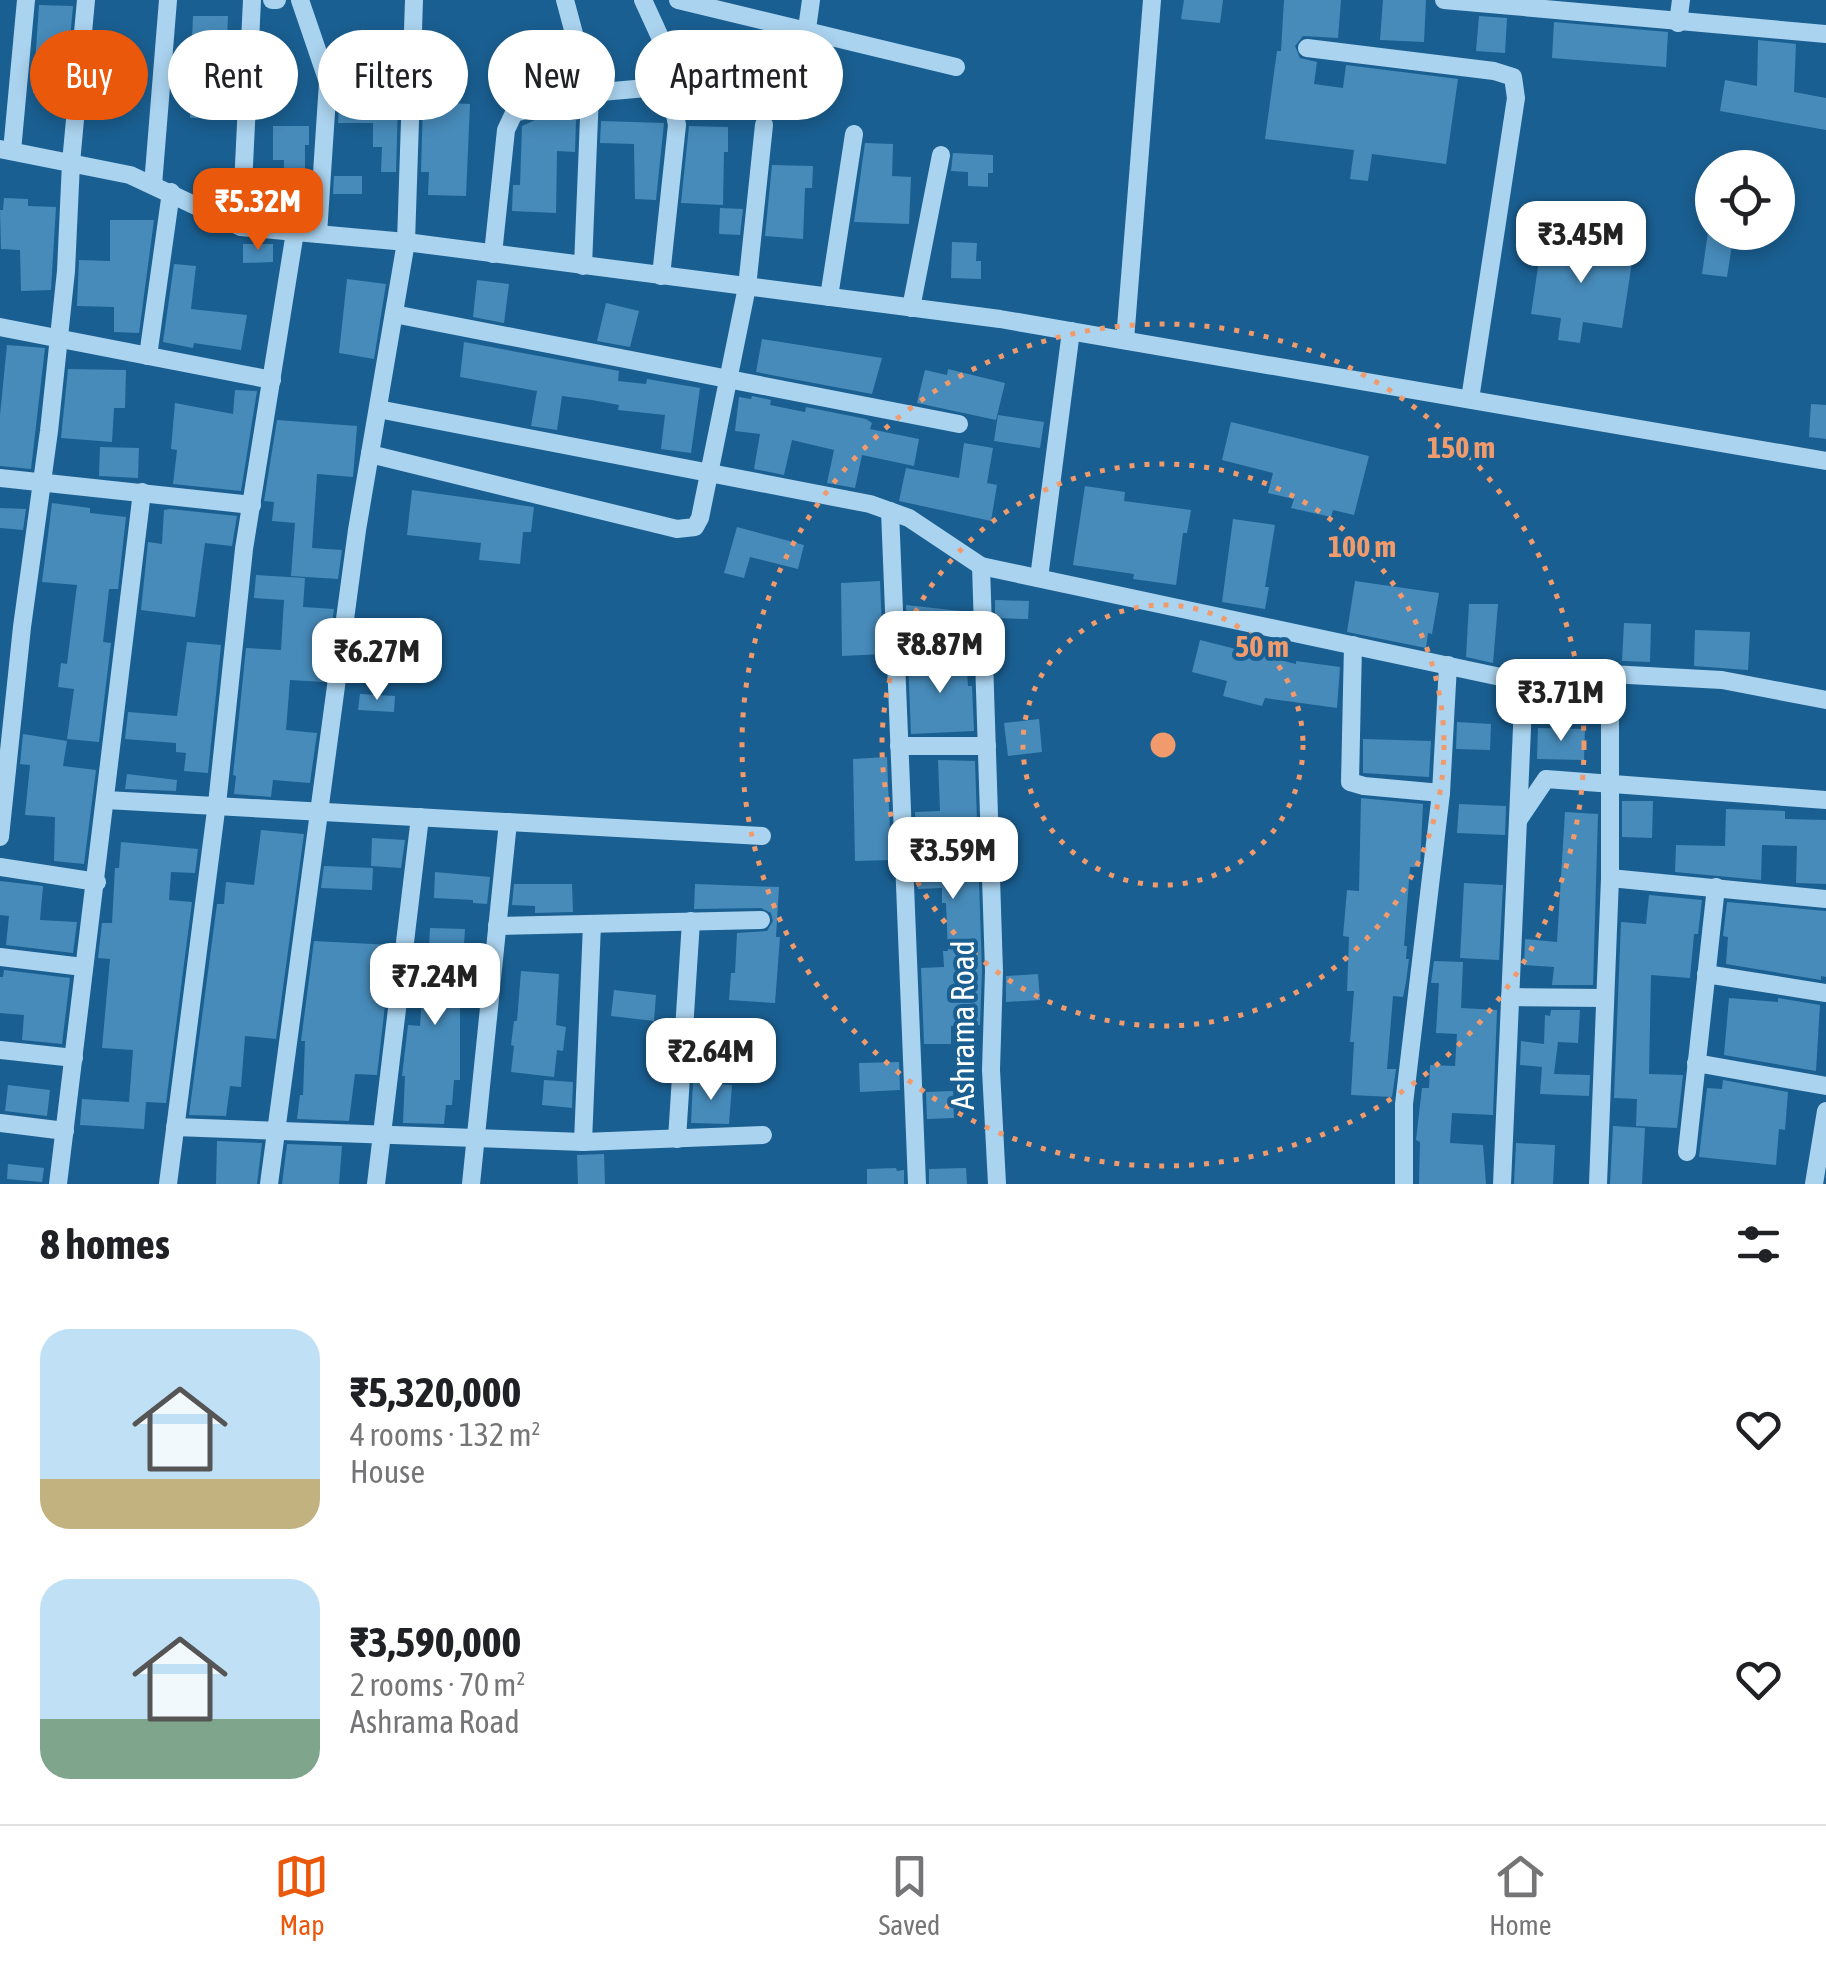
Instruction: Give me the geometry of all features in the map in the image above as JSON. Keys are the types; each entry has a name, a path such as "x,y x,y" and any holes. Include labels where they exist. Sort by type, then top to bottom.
{"street":[{"path":"26,0 6,150 130,175 241,227 406,242 1000,319 1826,461"},
{"path":"0,837 66,271 86,0"},
{"path":"148,356 162,189 168,0"},
{"path":"241,227 252,0"},
{"path":"300,0 328,82 318,234"},
{"path":"269,1184 370,454 406,242 414,0"},
{"path":"565,0 572,30"},
{"path":"643,0 657,30"},
{"path":"678,0 956,67"},
{"path":"807,29 811,0"},
{"path":"1125,340 1152,0"},
{"path":"1444,0 1826,34"},
{"path":"1678,23 1681,0"},
{"path":"1308,48 1494,71 1514,77 1516,98 1470,399"},
{"path":"493,254 506,130 511,120"},
{"path":"583,266 588,120"},
{"path":"661,276 676,120"},
{"path":"370,454 676,528 695,527 746,287 764,125"},
{"path":"830,298 854,134"},
{"path":"911,308 940,155"},
{"path":"168,1184 252,504 295,232"},
{"path":"394,314 959,424"},
{"path":"0,328 272,380"},
{"path":"1039,578 1071,331"},
{"path":"378,409 890,510 909,518 981,566 1524,682 1610,674 1722,680 1826,700"},
{"path":"0,478 252,504"},
{"path":"58,1184 142,492"},
{"path":"890,510 917,1184"},
{"name":"Ashrama Road","path":"981,566 994,971 991,1070 997,1184"},
{"path":"1354,645 1350,782 1441,793"},
{"path":"1404,1184 1404,1104 1441,793 1448,665"},
{"path":"1598,1184 1610,878 1610,674"},
{"path":"1502,1184 1524,682"},
{"path":"899,746 987,746"},
{"path":"1518,822 1546,779 1826,800"},
{"path":"106,800 762,836"},
{"path":"376,1184 420,817"},
{"path":"472,1184 508,822"},
{"path":"0,867 97,882"},
{"path":"1610,878 1826,898"},
{"path":"1687,1152 1716,887"},
{"path":"498,926 761,920"},
{"path":"677,1139 691,921"},
{"path":"583,1142 592,924"},
{"path":"0,957 82,967"},
{"path":"1706,974 1826,992"},
{"path":"1510,997 1605,998"},
{"path":"0,1050 74,1058"},
{"path":"1696,1063 1826,1086"},
{"path":"1819,1179 1826,1111"},
{"path":"0,1123 65,1131"},
{"path":"175,1127 583,1142 763,1135"}],"building":[{"path":"1184,0 1223,0 1220,23 1181,19"},
{"path":"1284,0 1341,0 1338,38 1303,36 1295,46 1300,58 1317,62 1314,84 1343,88 1346,65 1458,79 1446,164 1372,154 1368,181 1350,179 1354,150 1265,139 1277,51 1281,51"},
{"path":"1383,0 1426,0 1424,42 1380,40"},
{"path":"39,5 73,6 71,30 37,30"},
{"path":"193,16 228,16 227,30 192,30"},
{"path":"1479,16 1507,18 1505,53 1476,51"},
{"path":"1554,22 1668,32 1666,67 1552,58"},
{"path":"1758,40 1796,44 1794,92 1826,98 1826,130 1720,111 1725,80 1757,86"},
{"path":"470,104 466,196 428,195 429,172 421,172 422,120 468,120"},
{"path":"397,120 396,172 381,172 382,147 373,147 373,123 338,123"},
{"path":"535,120 576,120 575,152 557,151 556,213 512,211 513,185 520,185 522,126"},
{"path":"601,121 664,123 656,200 635,199 634,144 600,143"},
{"path":"273,126 309,126 309,145 305,145 305,176 309,176 307,214 283,214 284,160 273,160"},
{"path":"689,126 728,127 723,205 681,203"},
{"path":"865,143 893,144 892,176 911,177 909,224 854,222"},
{"path":"953,153 993,155 988,187 968,186 968,172 951,171"},
{"path":"772,165 813,166 812,188 805,188 803,239 765,236"},
{"path":"334,176 362,176 362,194 333,194"},
{"path":"4,198 28,199 28,206 56,207 51,290 21,291 20,250 1,249 0,210"},
{"path":"720,208 743,209 740,235 719,234"},
{"path":"110,220 154,220 139,333 114,332 114,307 77,306 79,260 110,261"},
{"path":"1576,238 1599,241 1598,250 1633,255 1622,328 1583,322 1580,343 1558,340 1561,318 1531,314 1542,240 1575,245"},
{"path":"952,242 977,243 981,279 951,278"},
{"path":"243,244 273,244 273,262 243,263"},
{"path":"1705,250 1731,250 1727,277 1702,274"},
{"path":"174,264 196,266 191,309 247,315 241,350 163,342"},
{"path":"347,279 386,284 374,359 339,353"},
{"path":"477,280 509,284 504,323 473,317"},
{"path":"606,303 639,311 630,347 597,341"},
{"path":"762,339 882,358 872,394 756,372"},
{"path":"464,342 619,371 618,381 646,384 647,379 700,388 691,453 661,449 665,415 618,410 619,405 592,400 562,396 557,430 531,426 537,391 460,377"},
{"path":"7,345 45,348 31,469 0,466"},
{"path":"68,369 126,370 125,408 114,408 112,442 61,438"},
{"path":"948,369 1005,383 996,420 917,403 925,370 947,375"},
{"path":"235,390 257,391 241,491 173,484 177,450 171,449 175,403 233,414"},
{"path":"739,397 771,400 770,405 805,412 806,407 866,419 872,423 870,429 919,439 914,466 862,455 855,488 827,483 834,450 792,440 784,475 754,469 760,434 735,431"},
{"path":"1811,404 1826,405 1826,439 1809,437"},
{"path":"998,415 1044,422 1040,448 994,441"},
{"path":"277,420 357,426 353,477 317,474 312,548 342,550 338,579 291,576 295,523 272,521 274,502 264,501"},
{"path":"1231,422 1369,456 1354,515 1333,510 1331,517 1291,508 1294,499 1268,493 1273,473 1222,460"},
{"path":"964,443 993,448 987,483 997,485 991,521 899,501 906,468 959,478"},
{"path":"100,447 139,448 138,478 99,476"},
{"path":"1085,486 1125,492 1124,501 1191,510 1187,533 1183,533 1176,585 1073,565"},
{"path":"412,490 534,507 531,532 523,532 520,564 479,560 481,543 407,535"},
{"path":"52,503 126,517 118,589 109,589 103,642 111,643 99,742 67,739 74,689 58,687 61,663 67,664 77,585 42,582"},
{"path":"0,508 26,509 23,530 0,528"},
{"path":"164,510 237,516 232,546 205,543 195,617 141,610 148,542 162,544"},
{"path":"1233,519 1275,525 1265,609 1222,602"},
{"path":"737,527 804,545 798,569 750,557 744,578 724,573"},
{"path":"256,575 305,578 303,607 334,609 324,682 290,680 286,730 317,733 310,783 273,780 271,797 234,794 246,648 281,650 284,600 254,598"},
{"path":"880,581 883,654 842,656 841,583"},
{"path":"1355,581 1439,593 1426,648 1347,632"},
{"path":"995,600 1029,601 1028,619 995,618"},
{"path":"1469,604 1498,604 1493,663 1466,657"},
{"path":"906,605 970,612 971,634 907,631"},
{"path":"1624,623 1651,624 1650,662 1622,661"},
{"path":"1695,630 1750,632 1748,670 1694,666"},
{"path":"1200,640 1296,664 1340,667 1337,708 1265,698 1262,706 1223,696 1227,681 1192,672"},
{"path":"187,642 221,645 208,773 184,771 186,753 176,752 176,743 125,739 128,712 177,716"},
{"path":"966,657 974,731 911,734 908,659"},
{"path":"360,694 395,696 394,712 358,710"},
{"path":"1039,719 1042,752 1008,756 1004,723"},
{"path":"1457,722 1491,724 1490,750 1456,749"},
{"path":"1538,728 1585,729 1584,760 1537,759"},
{"path":"23,734 67,741 63,766 96,770 84,864 54,861 55,817 25,815 30,765 20,764"},
{"path":"1363,739 1431,741 1429,777 1363,773"},
{"path":"887,757 891,860 855,861 853,759"},
{"path":"938,760 975,761 982,971 980,1025 951,1026 951,1044 924,1044 921,968 944,967 943,951 948,951 942,888 918,889 915,812 940,811"},
{"path":"127,774 177,780 176,791 125,789"},
{"path":"1361,798 1423,804 1420,867 1410,867 1404,946 1409,959 1406,982 1403,997 1393,996 1387,1069 1396,1069 1392,1097 1351,1095 1354,991 1347,991 1349,937 1343,936 1347,890 1359,891"},
{"path":"1622,801 1653,801 1652,838 1622,837"},
{"path":"1459,804 1506,806 1505,835 1457,833"},
{"path":"1726,809 1785,811 1785,819 1826,820 1826,884 1796,883 1797,846 1762,845 1761,880 1675,872 1676,845 1725,846"},
{"path":"1565,812 1598,814 1593,985 1552,985 1554,967 1524,965 1525,939 1557,942"},
{"path":"261,830 304,834 276,1039 245,1036 241,1087 230,1086 226,1116 189,1115 217,904 224,904 226,882 254,885"},
{"path":"372,838 405,840 401,868 371,866"},
{"path":"121,842 198,849 195,873 171,872 169,900 192,902 166,1103 146,1102 144,1129 80,1125 82,1099 129,1102 133,1050 102,1048 110,959 98,958 102,923 112,923 115,868 119,868"},
{"path":"324,866 373,868 372,890 321,888"},
{"path":"435,872 490,877 487,904 434,898"},
{"path":"0,881 43,886 40,920 77,922 73,953 6,945 9,916 0,915"},
{"path":"1464,883 1503,885 1499,960 1460,958"},
{"path":"514,884 572,884 573,912 535,913 535,906 512,905"},
{"path":"695,884 779,887 775,1003 729,1000 737,933 767,931 773,921 771,913 761,908 694,909"},
{"path":"1649,895 1702,900 1690,978 1651,975 1649,1074 1683,1075 1677,1128 1636,1126 1637,1099 1614,1098 1621,922 1646,924"},
{"path":"1727,902 1826,911 1826,977 1821,976 1821,980 1726,964 1728,937 1723,936"},
{"path":"430,928 465,929 462,976 469,977 467,1005 460,1004 460,1080 454,1080 452,1105 446,1105 444,1124 403,1123 402,1076 408,1025 420,1026 422,997 411,996 417,946 429,946"},
{"path":"314,941 392,945 377,1075 355,1074 349,1121 297,1119 303,1095 305,1041 301,1041"},
{"path":"1434,961 1463,962 1461,1008 1497,1010 1493,1115 1452,1113 1450,1143 1483,1145 1486,1184 1419,1184 1420,1142 1416,1140 1422,1088 1429,1088 1430,1065 1455,1066 1457,1034 1436,1033 1439,983 1431,983"},
{"path":"4,970 70,978 62,1044 22,1040 24,1015 0,1013 0,977"},
{"path":"521,971 559,974 556,1025 566,1027 563,1051 557,1050 554,1077 511,1072"},
{"path":"1038,974 1040,1000 1006,1002 1006,976"},
{"path":"614,990 656,995 654,1021 611,1016"},
{"path":"1729,998 1778,1002 1778,998 1820,1005 1816,1071 1724,1055"},
{"path":"1551,1010 1580,1010 1578,1043 1558,1042 1554,1074 1590,1075 1589,1096 1540,1094 1542,1067 1520,1065 1521,1041 1544,1044 1545,1015 1550,1016"},
{"path":"899,1062 900,1090 860,1092 859,1063"},
{"path":"544,1080 573,1082 572,1108 542,1105"},
{"path":"1723,1080 1788,1092 1785,1130 1779,1129 1776,1165 1699,1157 1707,1088 1722,1089"},
{"path":"693,1082 732,1085 729,1124 691,1123"},
{"path":"8,1085 50,1090 47,1116 5,1111"},
{"path":"953,1091 954,1118 927,1119 926,1092"},
{"path":"1613,1126 1645,1128 1642,1184 1610,1184"},
{"path":"217,1141 262,1143 257,1184 216,1184"},
{"path":"1516,1143 1555,1145 1553,1184 1514,1184"},
{"path":"287,1144 342,1146 339,1184 282,1184"},
{"path":"604,1154 605,1184 578,1184 577,1155"},
{"path":"8,1164 44,1168 42,1182 7,1179"},
{"path":"966,1168 967,1184 929,1184 929,1169"},
{"path":"867,1169 904,1170 904,1184 867,1184"}]}
